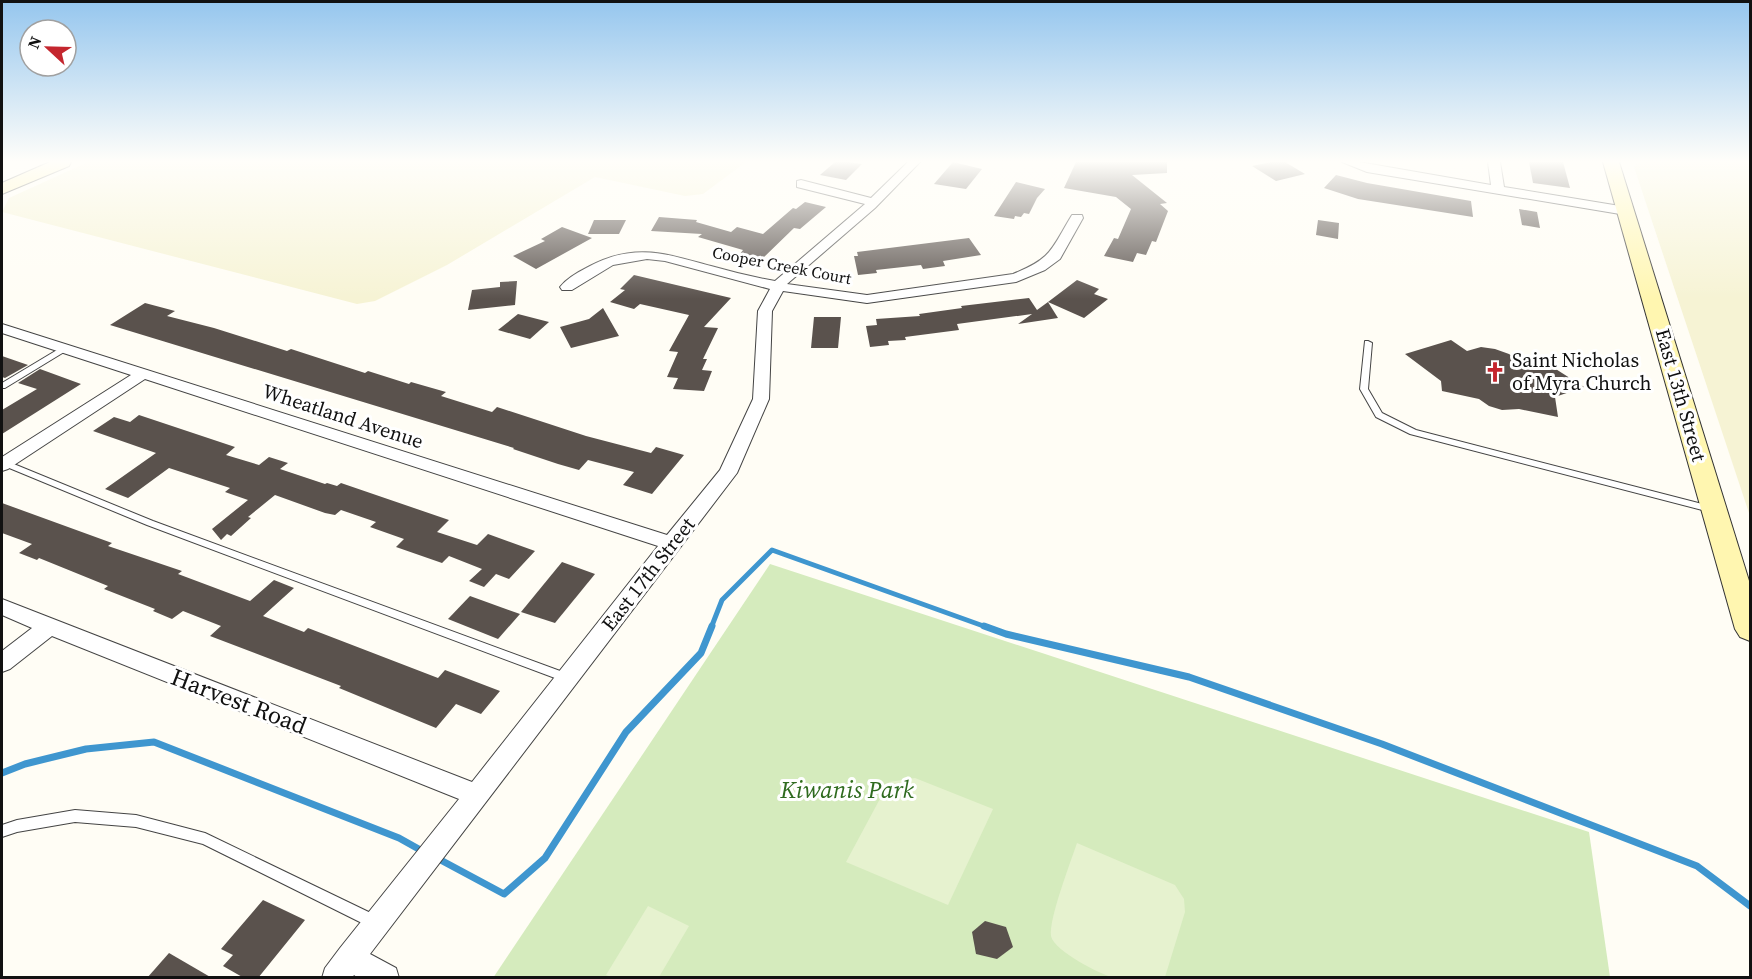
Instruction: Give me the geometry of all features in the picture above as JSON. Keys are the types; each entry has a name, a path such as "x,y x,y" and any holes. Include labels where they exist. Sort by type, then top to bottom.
{"street":[{"name":"East 17th Street","path":"343,968 671,543 728,473 761,399 765,312 779,285 867,208"},
{"path":"1606,208 1626,211"},
{"name":"East 13th Street","path":"1625,208 1750,628"},
{"name":"Cooper Creek Court","path":"567,287 604,264 638,255 664,256 711,271 849,298 867,298 1016,278 1055,260 1077,218"},
{"name":"Wheatland Avenue","path":"2,328 671,543"},
{"path":"3,464 143,374"},
{"name":"Harvest Road","path":"2,607 476,795"},
{"path":"2,663 48,627"},
{"path":"343,968 386,978"}],"lane":[{"path":"1368,343 1364,389 1379,415 1413,432 1715,510"},
{"path":"2,386 65,349"},
{"path":"3,464 161,527 567,678"},
{"path":"2,831 17,825 75,816 136,821 205,838 377,923"}],"shaded area":[{"path":"4,208 543,208 447,265 375,301 357,304 2,212"},
{"path":"1648,208 1750,208 1750,516"}],"green space":[{"name":"Kiwanis Park","path":"770,564 1589,832 1610,977 493,978"},
{"path":"915,778 993,809 948,905 846,862 889,782"},
{"path":"1077,843 1175,885 1184,899 1185,912 1165,977 1115,978 1108,976 1079,962 1054,942 1051,936 1053,917"},
{"path":"648,906 689,926 659,977 611,977 606,975"}],"building":[{"path":"793,208 825,208 800,229 794,228 762,259 740,254 743,250 698,237 702,234 651,231 659,217 697,220 696,222 731,232 737,227 763,234"},
{"path":"999,208 1032,208 1029,214 1024,213 1021,217 1015,216 1014,219 994,216"},
{"path":"1129,208 1164,208 1168,211 1156,242 1152,241 1146,255 1137,253 1133,262 1104,256 1114,238 1118,239 1131,209"},
{"path":"1413,208 1472,208 1473,217"},
{"path":"1519,209 1537,212 1540,228 1522,225"},
{"path":"594,220 626,220 619,234 588,234"},
{"path":"1318,220 1339,223 1338,239 1316,235"},
{"path":"562,227 592,238 536,269 513,256 545,241 541,239"},
{"path":"969,238 981,255 943,261 945,266 923,269 921,265 876,270 877,273 858,275 854,256 858,256 857,252"},
{"path":"634,275 731,298 704,327 718,328 703,359 707,359 702,370 712,371 704,391 673,389 678,378 667,377 678,352 669,351 689,315 640,304 634,309 610,302 625,290 620,289"},
{"path":"1077,280 1099,289 1094,294 1108,299 1084,318 1048,302"},
{"path":"517,281 515,305 468,310 472,290 500,287 500,282"},
{"path":"1029,298 1037,310 1048,302 1058,318 1018,324 1032,314 957,324 959,330 905,337 906,340 888,341 889,345 870,347 866,326 877,325 876,319 920,316 919,314 962,308 961,306"},
{"path":"145,303 175,311 167,316 287,351 291,349 365,373 368,371 409,384 411,382 446,392 441,396 492,412 497,407 586,436 651,453 656,447 684,455 652,494 623,485 634,472 588,460 579,470 514,448 110,325"},
{"path":"603,308 619,336 571,348 560,327 589,319"},
{"path":"518,314 549,322 530,339 498,330"},
{"path":"814,317 841,317 838,348 811,348"},
{"name":"Saint Nicholas of Myra Church","path":"1451,340 1467,351 1481,347 1495,349 1509,354 1524,364 1540,359 1584,387 1555,397 1558,417 1519,409 1502,410 1489,406 1479,399 1442,391 1441,381 1405,354"},
{"path":"2,356 28,365 5,378 2,377"},
{"path":"40,369 81,384 2,434 2,410 37,389 18,383"},
{"path":"139,415 235,447 226,455 259,465 269,457 288,463 280,469 325,484 337,486 341,483 449,520 437,532 477,545 488,534 535,551 509,579 496,574 484,587 469,581 482,569 449,556 442,563 396,547 404,539 370,527 376,522 341,510 335,515 325,513 275,495 248,517 251,518 231,536 227,534 221,540 212,529 248,500 225,492 230,488 169,468 128,498 105,489 156,453 93,431 114,417 130,422"},
{"path":"2,503 112,543 108,546 182,571 178,574 250,601 274,580 294,588 263,616 304,632 308,628 438,678 445,670 500,691 481,714 456,704 436,728 339,688 341,686 210,636 221,626 183,611 172,619 153,611 155,609 104,589 108,586 39,558 37,560 19,553 32,544 2,533"},
{"path":"562,562 595,574 555,623 521,612"},
{"path":"470,596 520,614 498,639 448,619"},
{"path":"263,900 305,920 258,978 244,978 223,966 233,955 221,949"},
{"path":"985,921 1006,927 1013,947 997,959 976,954 972,932"},
{"path":"169,953 212,978 147,978"}],"waterway":[{"path":"711,628 722,600 772,550 989,628"},
{"path":"435,857 504,894 545,858 626,732 701,653 712,626"},
{"path":"984,626 1006,634 1189,677 1382,744 1697,866 1750,906"},
{"path":"2,773 25,764 86,749 154,742 399,838 424,852"}],"place":[{"name":"Saint Nicholas of Myra Church","path":"1495,372"}]}
